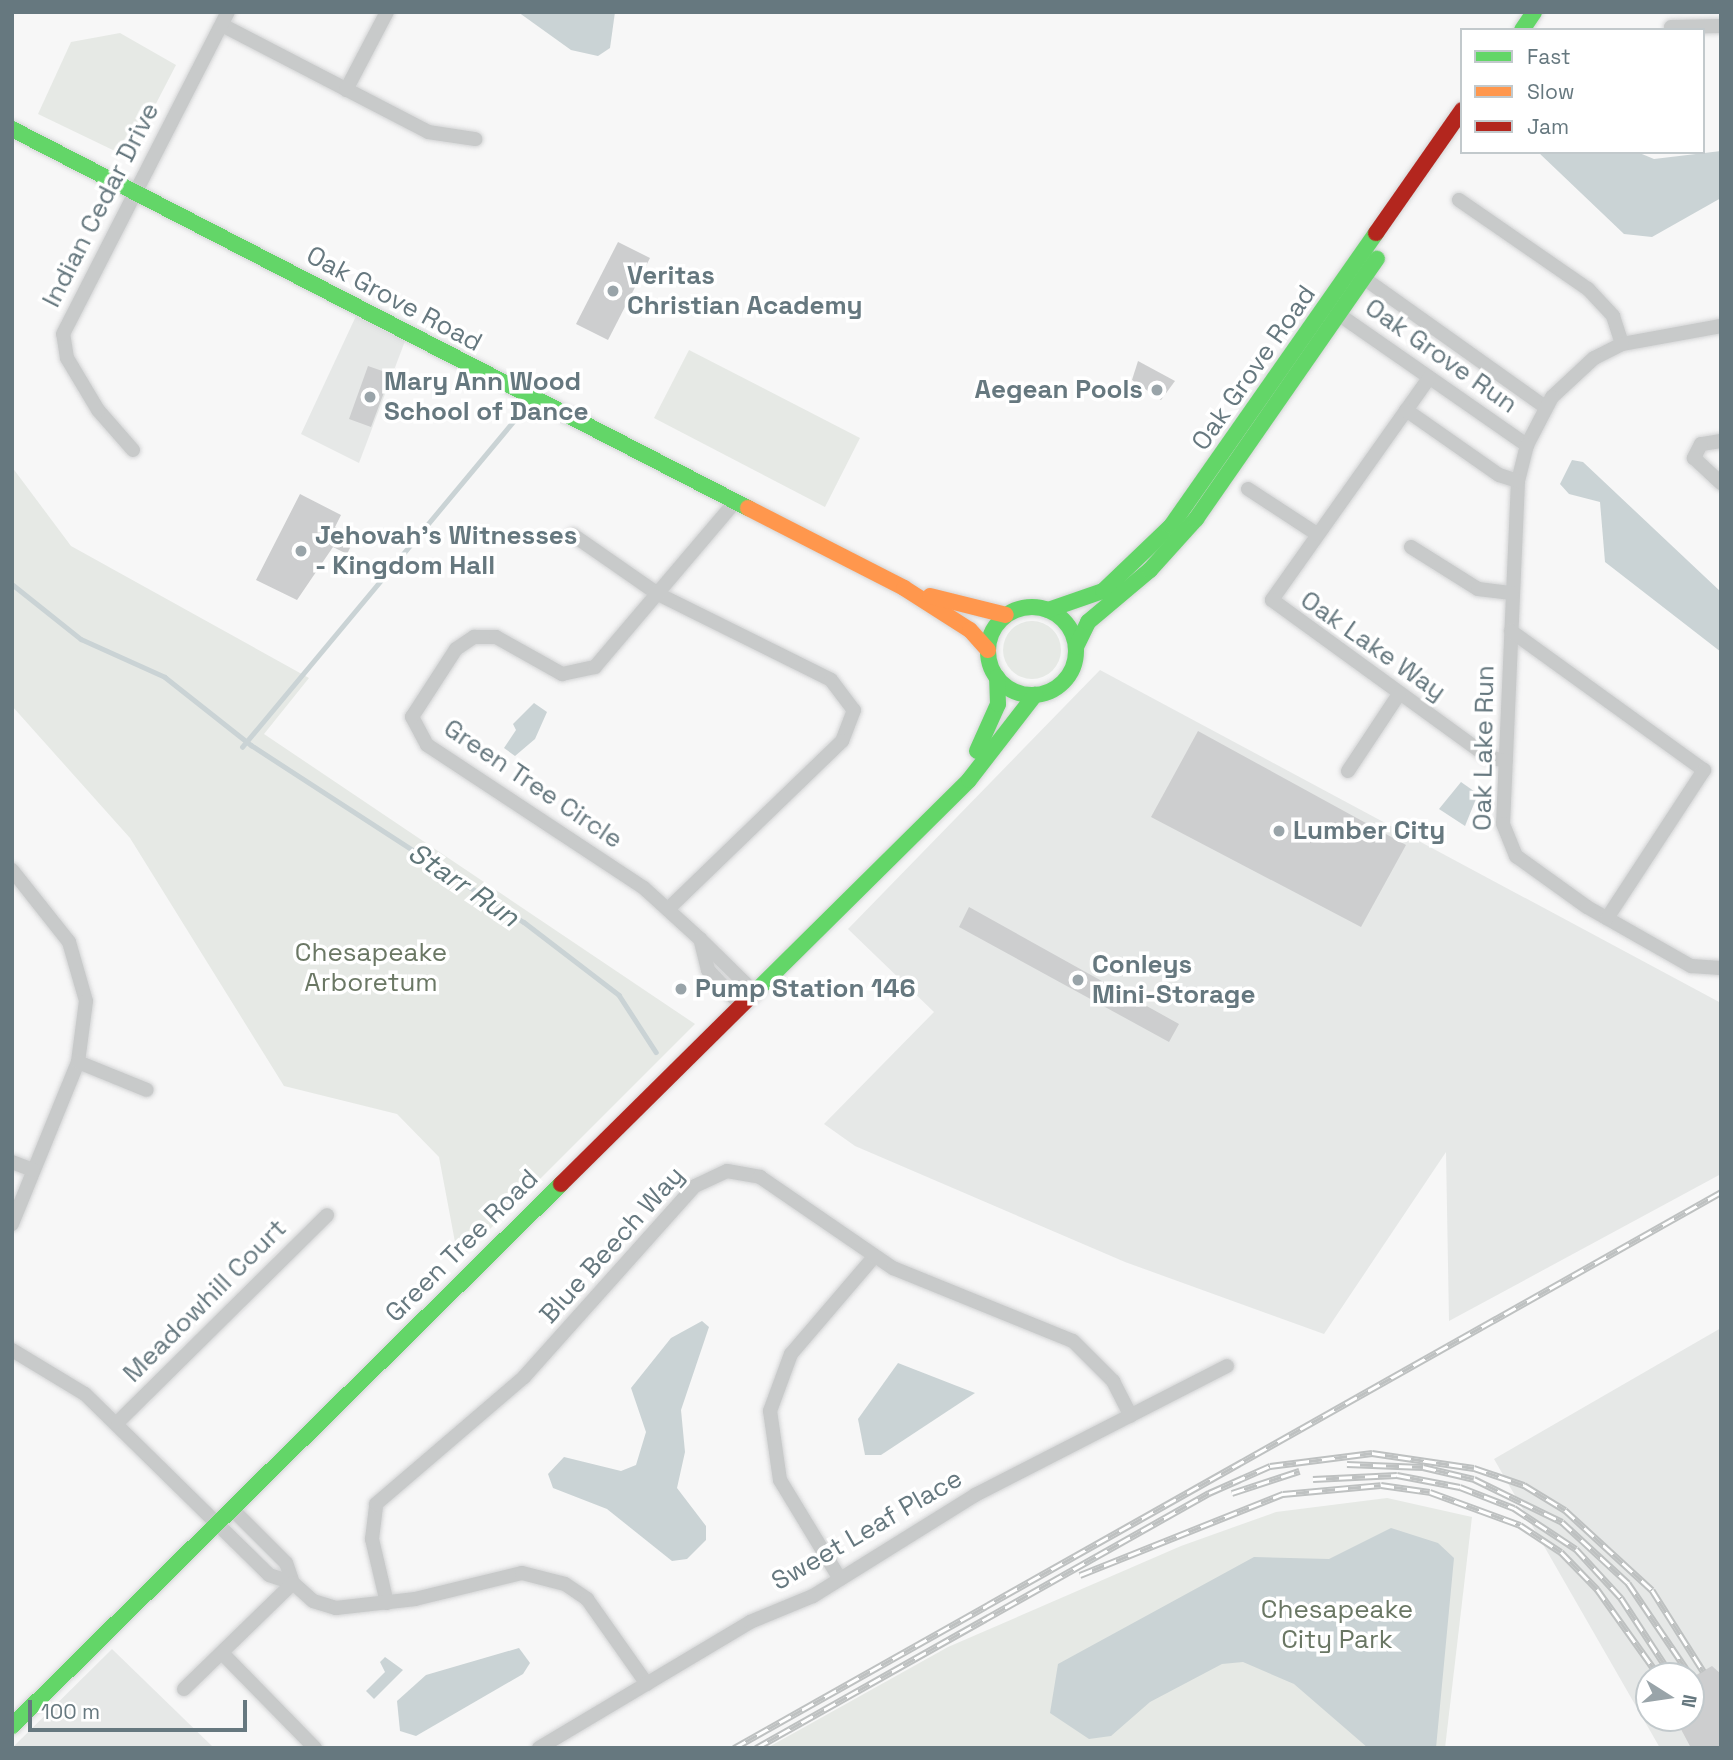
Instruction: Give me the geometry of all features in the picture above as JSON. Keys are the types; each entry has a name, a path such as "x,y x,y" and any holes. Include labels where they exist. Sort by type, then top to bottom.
{"street":[{"path":"346,90 387,12"},
{"path":"1522,28 1534,12"},
{"path":"225,19 346,90 428,132 475,139"},
{"name":"Indian Cedar Drive","path":"133,450 98,410 63,341 134,191 225,19"},
{"path":"1671,27 1721,26"},
{"name":"Oak Grove Road","path":"1076,647 1088,622 1150,570 1196,519 1358,274 1460,113"},
{"name":"Oak Grove Road","path":"12,129 734,503 904,588 970,629 988,650"},
{"name":"Oak Grove Road","path":"1358,274 1460,134"},
{"path":"1459,200 1588,289 1613,316 1622,344 1721,327"},
{"name":"Oak Grove Run","path":"1358,274 1545,407"},
{"name":"Oak Grove Road","path":"1048,610 1087,601 1153,547 1333,311"},
{"name":"Oak Grove Run","path":"1333,311 1527,445"},
{"name":"Oak Lake Run","path":"1622,344 1575,373 1545,407 1527,445 1518,481 1503,824 1511,850 1607,918 1691,966 1721,968"},
{"name":"Oak Lake Way","path":"1429,378 1317,534 1273,604 1488,757 1506,761"},
{"path":"1406,410 1499,475 1518,481"},
{"path":"1721,441 1700,444 1694,458 1721,483"},
{"path":"1248,489 1317,534"},
{"name":"Green Tree Circle","path":"734,503 658,594 584,674 562,674 496,637 474,637 456,649 412,718 427,745 668,908 753,991"},
{"path":"573,535 658,594 831,680 854,710 842,741 668,908"},
{"path":"1411,547 1478,589 1512,593"},
{"name":"Oak Grove Road","path":"904,588 1006,615"},
{"path":"1030,607 1048,610 1068,625 1076,647 1063,682 1035,695 1013,691 997,677 988,650 1006,615 1030,607"},
{"path":"1511,631 1704,770 1607,918"},
{"name":"Green Tree Road","path":"947,801 995,714 997,677"},
{"path":"1348,771 1399,694"},
{"name":"Green Tree Road","path":"12,1726 983,766 1019,708 1035,695"},
{"path":"12,870 17,888 69,942 81,971 86,1033 78,1062 12,1224"},
{"name":"Green Tree Circle","path":"700,939 708,970 740,1004"},
{"path":"78,1062 147,1090"},
{"path":"12,1162 33,1170"},
{"name":"Blue Beech Way","path":"387,1603 372,1539 376,1504 524,1377 695,1186 727,1171 760,1177 873,1258 1073,1340 1113,1381 1131,1416"},
{"name":"Meadowhill Court","path":"118,1422 327,1215"},
{"path":"840,1579 780,1480 771,1411 792,1354 873,1258"},
{"path":"12,1350 118,1422 269,1576 293,1583 324,1606 387,1603 501,1574 541,1575 587,1600 647,1684"},
{"name":"Sweet Leaf Place","path":"539,1748 750,1622 840,1579 964,1501 1227,1366"},
{"path":"232,1508 286,1563 293,1583"},
{"path":"184,1689 293,1583"},
{"path":"222,1653 315,1748"}],"shaded area":[{"path":"518,12 615,12 610,48 598,56 571,50"},
{"path":"1721,151 1721,198 1652,237 1624,234 1540,154 1642,154 1654,159"},
{"path":"356,316 405,341 359,463 301,434"},
{"path":"1572,460 1583,462 1721,592 1721,652 1605,562 1600,502 1569,494 1560,484"},
{"path":"1100,670 1721,1003 1721,1174 1449,1321 1446,1152 1324,1334 1125,1262 855,1146 824,1124 934,1012 848,929"},
{"path":"534,703 547,712 535,739 515,756 504,748 516,730 513,724"},
{"path":"1461,782 1478,794 1465,826 1439,809"},
{"path":"702,1321 709,1327 681,1410 685,1452 677,1488 706,1526 706,1540 687,1559 672,1561 607,1509 553,1488 548,1474 564,1457 621,1471 636,1465 646,1432 631,1388 671,1338"},
{"path":"1721,1328 1721,1748 1660,1748 1651,1732 1705,1732 1705,1662 1635,1662 1635,1704 1494,1459"},
{"path":"898,1363 975,1393 881,1455 865,1455 858,1419"},
{"path":"1391,1528 1438,1543 1454,1558 1436,1748 1368,1748 1294,1684 1243,1662 1222,1664 1150,1702 1111,1736 1089,1739 1050,1713 1058,1664 1254,1557 1329,1559"},
{"path":"519,1648 530,1663 523,1674 416,1736 400,1731 397,1701 426,1675"},
{"path":"112,1649 214,1748 12,1748"},
{"path":"385,1657 403,1670 374,1699 366,1691 385,1672 380,1662"}],"green space":[{"path":"120,33 176,65 135,144 117,152 38,114 71,42"},
{"path":"689,350 860,438 825,507 654,418"},
{"name":"Chesapeake Arboretum","path":"12,467 71,546 309,678 264,734 695,1024 467,1252 455,1242 439,1157 397,1114 284,1086 130,838 12,706"},
{"path":"1026,621 1038,621 1053,629 1061,644 1061,656 1053,671 1038,679 1026,679 1011,671 1003,656 1003,644 1011,629"},
{"name":"Chesapeake City Park","path":"1387,1498 1472,1517 1445,1748 767,1748 948,1647 1181,1546 1276,1512"}],"building":[{"name":"Veritas Christian Academy","path":"618,242 650,258 608,340 576,324"},
{"name":"Aegean Pools","path":"1138,361 1175,381 1161,400 1132,380"},
{"name":"Mary Ann Wood School of Dance","path":"368,366 391,374 371,427 349,419"},
{"name":"Jehovah's Witnesses - Kingdom Hall","path":"300,494 341,515 335,527 355,538 347,554 333,547 297,600 256,580"},
{"name":"Lumber City","path":"1198,731 1406,845 1361,927 1151,817"},
{"name":"Conleys Mini-Storage","path":"969,907 1179,1024 1169,1042 959,927"},
{"path":"1712,1666 1721,1674 1721,1748 1691,1748 1682,1732 1705,1732 1705,1670"}],"waterway":[{"name":"Starr Run","path":"242,747 519,414"},
{"name":"Starr Run","path":"12,584 81,639 165,677 251,745 524,922 619,995 656,1052"}],"railway":[{"path":"734,1748 1721,1192"},
{"path":"756,1748 1209,1493 1270,1466 1372,1453 1474,1468 1524,1485 1565,1510 1652,1590 1697,1662"},
{"path":"1347,1464 1423,1467 1474,1479 1562,1522 1628,1583 1682,1662"},
{"path":"1232,1493 1299,1471"},
{"path":"1313,1479 1397,1475 1460,1487 1514,1508 1576,1549 1621,1598 1663,1662"},
{"path":"1080,1575 1283,1494 1381,1485 1430,1492 1520,1525 1561,1552 1597,1589 1649,1662"}],"traffic: fast":[{"path":"1523,28 1534,12"},
{"path":"12,129 748,508"},
{"path":"1048,610 1103,591 1171,526 1376,233"},
{"path":"1076,647 1088,622 1150,570 1196,519 1377,259"},
{"path":"1032,607 1049,610 1063,620 1073,634 1076,651 1073,668 1063,682 1049,692 1032,695 1015,692 1001,682 991,668 988,651 991,634 1001,620 1015,610 1032,607"},
{"path":"977,751 998,704 997,677"},
{"path":"755,992 969,780 1035,695"},
{"path":"12,1726 561,1184"}],"traffic: slow":[{"path":"748,508 904,588 970,630 988,650"},
{"path":"930,596 1006,615"}],"traffic: jam":[{"path":"1376,233 1460,113"},
{"path":"561,1184 755,992"}],"place":[{"name":"Veritas Christian Academy","path":"613,291"},
{"name":"Aegean Pools","path":"1157,390"},
{"name":"Mary Ann Wood School of Dance","path":"370,397"},
{"name":"Jehovah's Witnesses - Kingdom Hall","path":"301,551"},
{"name":"Lumber City","path":"1279,831"},
{"name":"Conleys Mini-Storage","path":"1078,980"},
{"name":"Pump Station 146","path":"681,989"}]}
